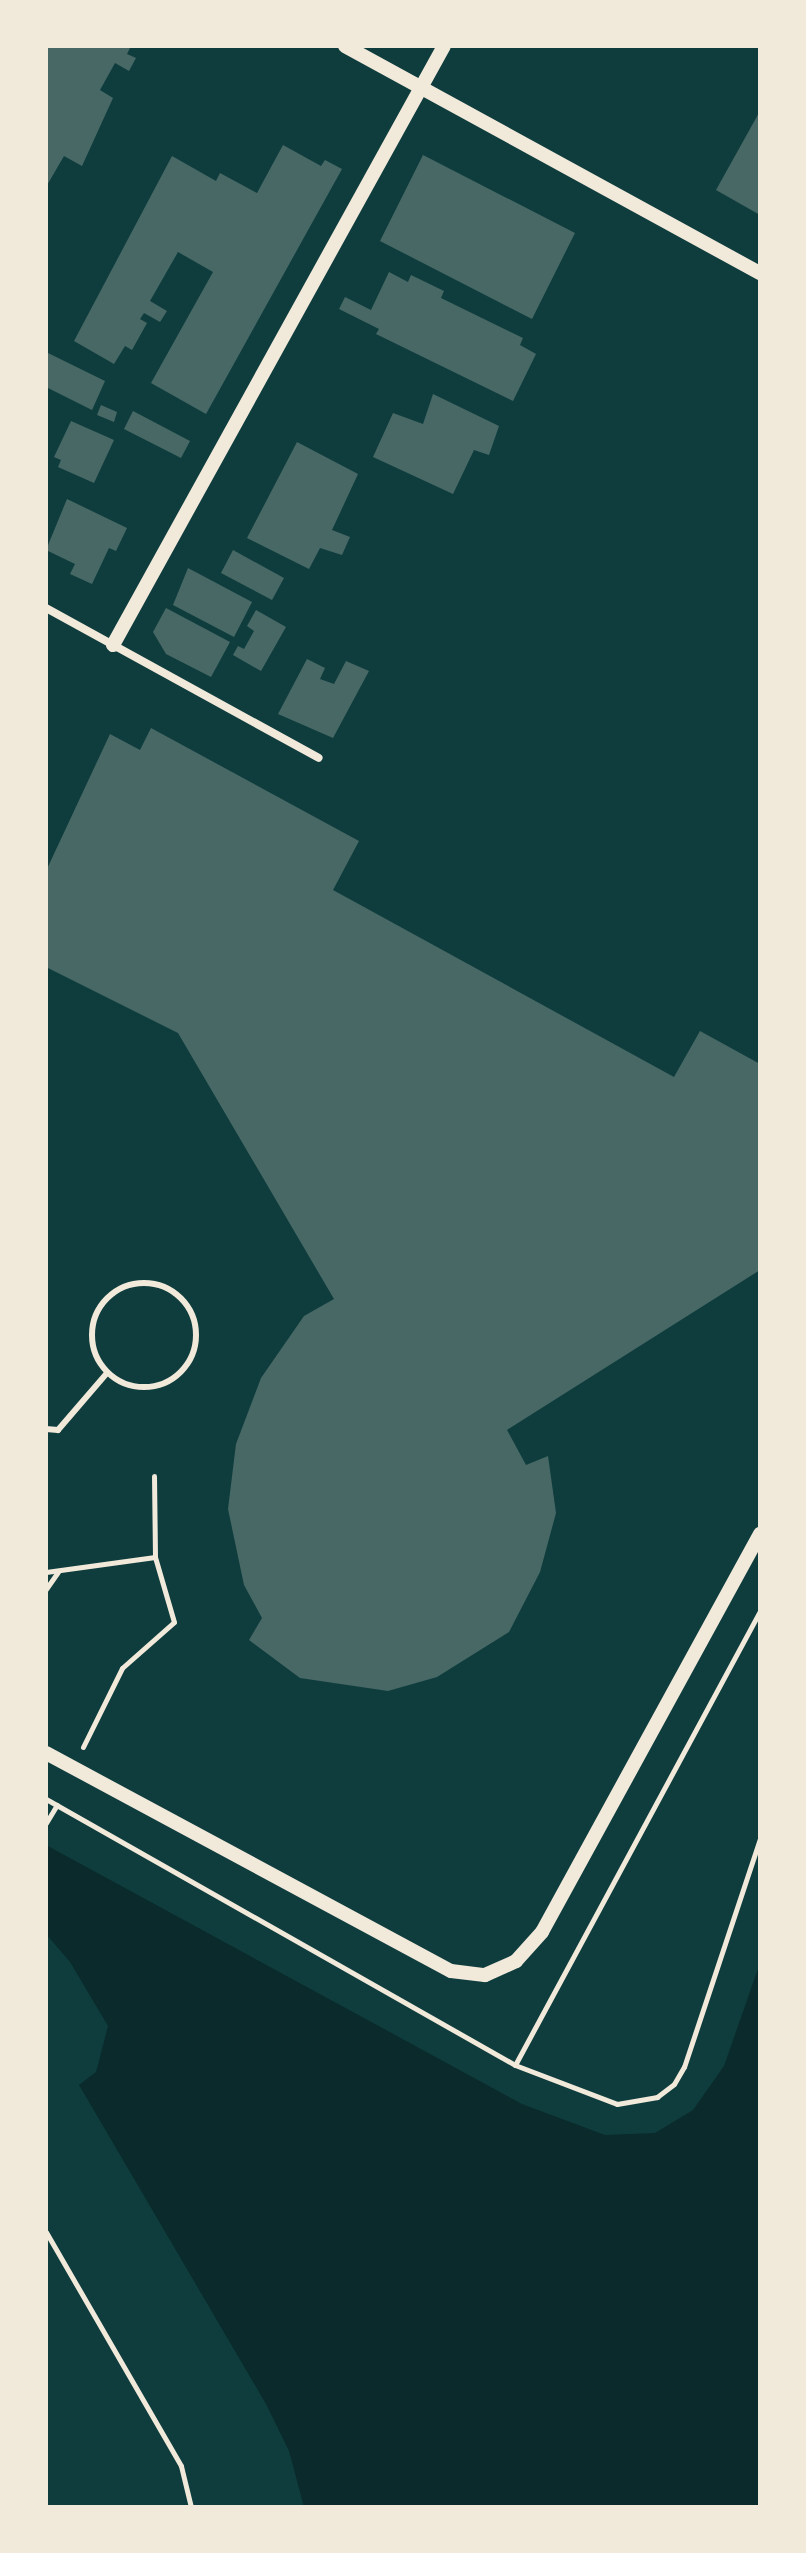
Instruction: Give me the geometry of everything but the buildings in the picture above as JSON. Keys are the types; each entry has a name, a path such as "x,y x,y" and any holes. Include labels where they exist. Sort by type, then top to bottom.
{"street":[{"path":"345,46 760,273"},
{"path":"113,645 444,46"},
{"path":"46,608 319,758"},
{"path":"46,1753 451,1971 485,1975 516,1961 542,1932 760,1534"}],"lane":[{"path":"136,1283 168,1287 181,1297 197,1330 188,1365 166,1382 140,1388 107,1373 92,1344 92,1327 106,1298 136,1283"},
{"path":"46,1429 58,1430 107,1373"}],"path":[{"path":"73,1766 122,1668 174,1622 155,1557 154,1476"},
{"path":"46,1572 155,1557"},
{"path":"46,1589 59,1572"},
{"path":"515,2065 760,1611"},
{"path":"46,1799 515,2065 617,2104 657,2097 674,2084 760,1839"},
{"path":"46,1822 57,1805"},
{"path":"46,2232 181,2466 191,2507"}],"water":[{"path":"46,1845 522,2104 605,2135 655,2133 693,2110 724,2066 760,1963 760,2507 304,2507 289,2451 266,2404 79,2085 96,2072 108,2026 70,1962 46,1934"}]}
